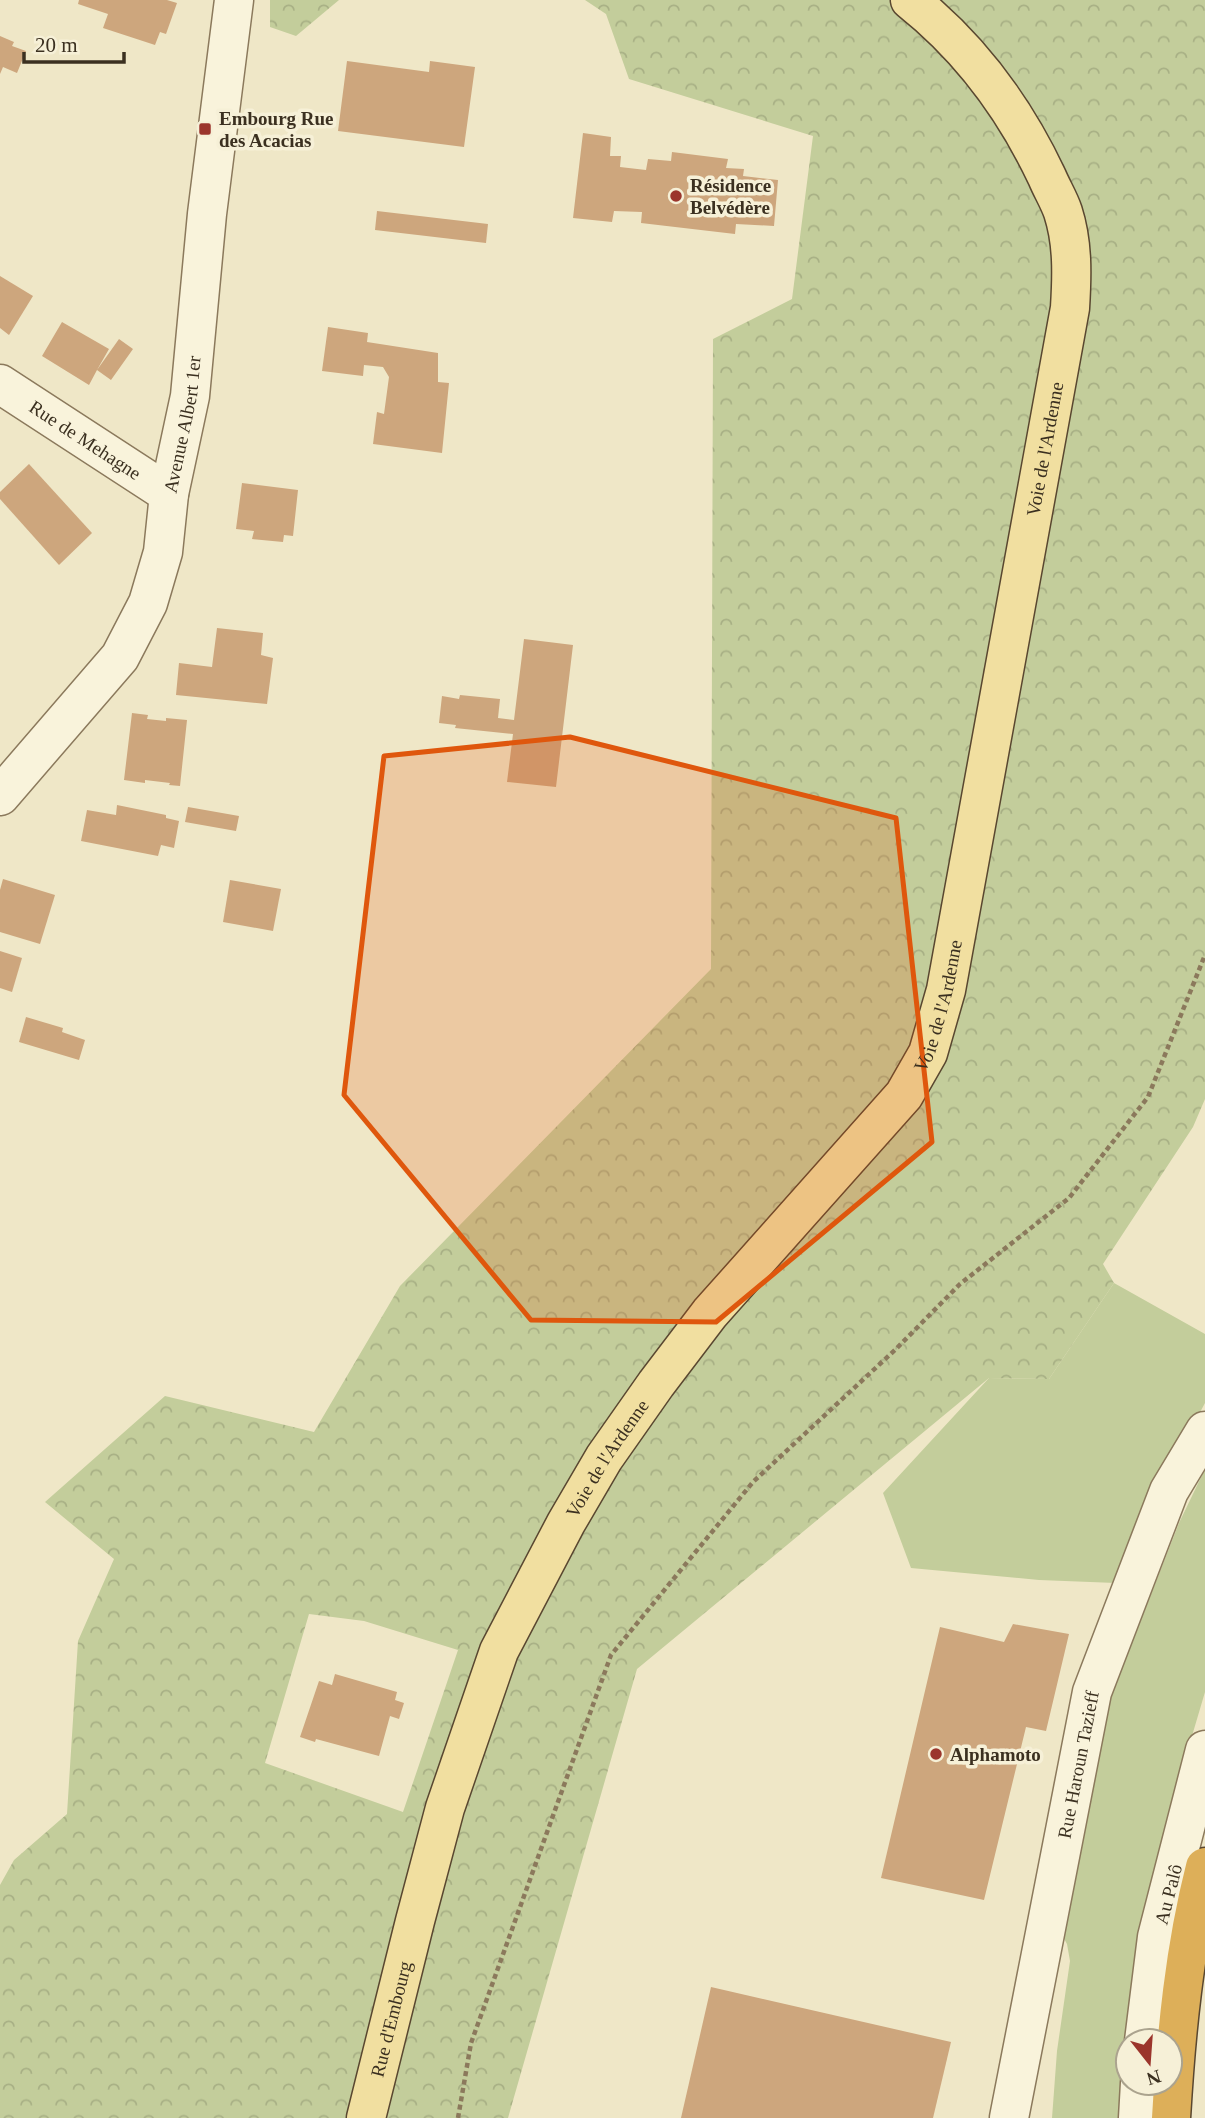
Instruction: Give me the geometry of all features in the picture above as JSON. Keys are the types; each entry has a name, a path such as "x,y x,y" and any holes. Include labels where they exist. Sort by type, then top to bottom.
{"highway":[{"path":"1171,2118 1185,1959 1205,1867"}],"main road":[{"name":"Voie de l'Ardenne","path":"415,1921 445,1808 499,1651 566,1523 604,1458 710,1313 904,1095 928,1053 946,990 1070,307 1073,262 1063,212 1034,151 1006,105 965,51 910,0"},
{"name":"Rue d'Embourg","path":"366,2118 415,1921"}],"street":[{"name":"Avenue Albert 1er","path":"0,796 120,657 148,603 163,552 169,494 190,396 208,214 234,0"},
{"name":"Rue de Mehagne","path":"0,384 169,494"},
{"name":"Rue Haroun Tazieff","path":"1009,2118 1092,1692 1169,1491 1205,1431"},
{"name":"Au Palô","path":"1146,2027 1157,1937 1205,1749"},
{"path":"1138,2118 1139,2097"}],"path":[{"path":"458,2118 471,2043 611,1655 753,1482 896,1349 960,1283 1069,1198 1148,1097 1205,955"}],"highlighted area":[{"path":"570,737 896,818 932,1142 716,1322 531,1320 344,1095 384,756"}],"green space":[{"path":"270,0 339,0 296,36 270,27"},
{"path":"585,0 1205,0 1205,1099 1193,1127 1103,1264 1114,1283 1049,1379 989,1378 637,1669 508,2118 0,2118 0,1885 14,1860 67,1814 78,1641 114,1559 45,1502 165,1396 314,1432 400,1286 711,969 713,339 792,299 813,136 629,79 606,14","holes":["309,1614 364,1621 458,1650 403,1812 265,1763"]},
{"path":"1114,1283 1205,1334 1205,1403 1150,1505 1116,1583 1039,1580 911,1568 883,1493 989,1378 1049,1379"},
{"path":"1205,1469 1205,1692 1176,1790 1133,1972 1128,2027 1114,2027 1114,2097 1123,2097 1122,2118 1052,2118 1057,2051 1070,1961 1067,1944 1061,1933 1104,1714 1179,1523"}],"building":[{"path":"79,0 167,0 177,3 166,34 160,32 155,45 103,28 108,14 78,4"},
{"path":"0,36 14,42 12,46 26,51 17,73 3,67 0,74"},
{"path":"347,61 429,72 430,61 475,67 464,147 338,131"},
{"name":"Résidence Belvédère","path":"583,133 611,137 610,156 621,156 620,167 646,170 648,159 671,161 672,152 728,159 726,168 744,169 743,176 778,180 774,226 736,224 735,234 641,223 642,212 614,211 612,222 573,218"},
{"path":"377,211 488,224 486,243 375,230"},
{"path":"0,276 33,296 9,335 0,328"},
{"path":"62,322 109,349 89,385 42,356"},
{"path":"328,327 368,333 367,342 438,353 438,382 449,383 442,453 373,444 377,412 384,414 389,377 383,367 364,365 363,376 322,371"},
{"path":"119,339 133,349 111,380 97,370"},
{"path":"29,464 92,533 59,565 0,499 0,492"},
{"path":"242,483 298,490 293,536 284,535 283,542 252,539 254,531 236,529"},
{"path":"217,628 263,633 261,655 273,658 267,704 176,695 179,663 212,667"},
{"path":"524,639 573,645 556,787 507,782 513,734 455,728 456,725 439,723 442,696 459,699 460,695 500,699 498,718 514,720"},
{"path":"132,713 148,715 147,719 187,720 180,786 145,780 145,783 124,780"},
{"path":"117,805 166,815 166,818 179,821 174,848 161,845 158,856 81,841 87,810 116,815"},
{"path":"188,807 239,816 236,831 185,822"},
{"path":"3,879 55,895 40,944 0,932 0,890"},
{"path":"230,880 281,889 273,931 223,922"},
{"path":"0,951 22,958 12,992 0,988"},
{"path":"26,1017 63,1028 62,1032 85,1040 79,1060 19,1042"},
{"path":"1013,1624 1069,1634 1046,1731 1026,1727 984,1900 881,1878 940,1627 1004,1642"},
{"path":"335,1674 397,1692 395,1700 404,1703 399,1719 390,1716 379,1756 300,1737 319,1681 332,1685"},
{"path":"711,1987 951,2042 933,2118 681,2118"}],"place":[{"name":"Embourg Rue des Acacias","path":"205,129"},
{"name":"Résidence Belvédère","path":"676,196"},
{"name":"Alphamoto","path":"936,1754"}]}
